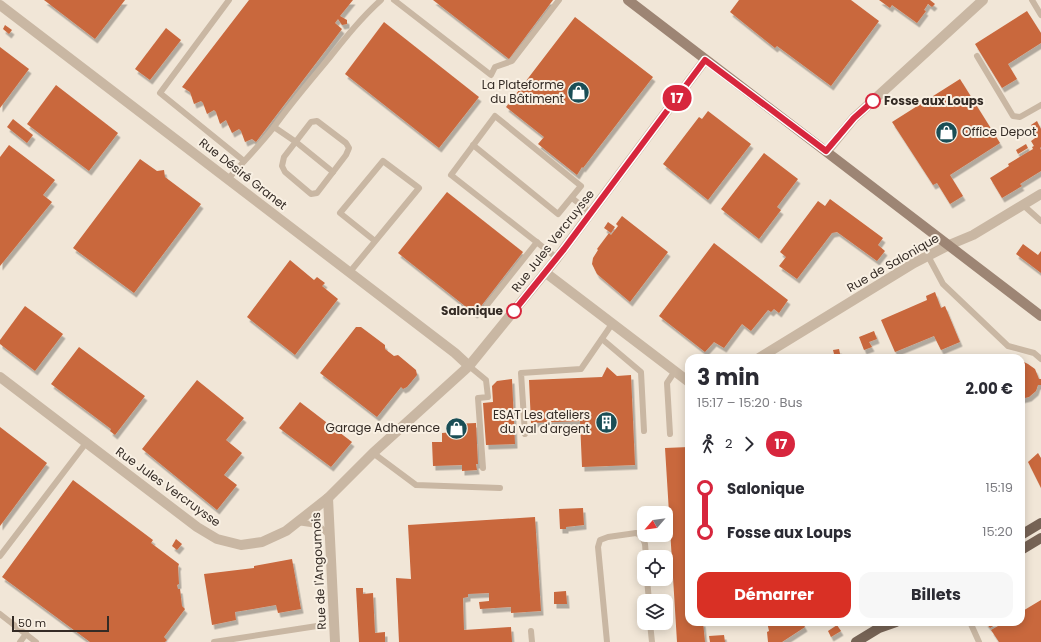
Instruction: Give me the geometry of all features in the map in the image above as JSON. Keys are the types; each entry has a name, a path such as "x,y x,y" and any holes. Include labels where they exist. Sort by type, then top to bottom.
{"main road":[{"path":"628,0 1041,316"},
{"path":"1025,532 1041,522"},
{"path":"1025,548 1041,538"},
{"path":"856,642 880,626"}],"street":[{"path":"826,151 854,118 983,0"},
{"name":"Rue Désiré Granet","path":"0,5 469,366"},
{"name":"Rue Jules Vercruysse","path":"0,377 197,527 217,539 240,546 262,542 286,531 328,498 374,453 469,366 546,273 705,60"},
{"name":"Rue de Salonique","path":"766,354 928,256 973,235 1041,194"},
{"path":"546,273 685,379"},
{"name":"Rue de l'Angoumois","path":"328,498 335,642"}],"lane":[{"path":"230,0 160,93 244,161"},
{"path":"228,179 258,148 288,107 350,32 381,0"},
{"path":"394,0 491,75 495,67 512,61 559,0"},
{"path":"1032,0 1041,15"},
{"path":"977,56 1013,116 1020,117 1041,105"},
{"path":"473,145 558,214 581,186 495,116 473,145 450,176 557,258"},
{"path":"318,121 346,143 348,148 346,155 333,172 317,193 311,194 285,172 282,166 284,158 312,122 318,121"},
{"path":"274,127 296,142 333,172"},
{"path":"349,273 419,188 383,161 340,213 375,241"},
{"path":"572,198 591,213"},
{"path":"1023,204 1041,221"},
{"path":"487,305 537,242"},
{"path":"928,256 943,284 1008,346 1034,353 1041,359"},
{"path":"525,434 521,373 580,369 612,324"},
{"path":"602,339 641,372 644,431"},
{"path":"469,366 486,380 488,397 478,398 483,468"},
{"path":"670,434 667,383 675,371"},
{"path":"0,556 86,443"},
{"path":"374,453 416,485 500,488"},
{"path":"297,522 318,525 330,536"},
{"path":"607,642 598,547 600,540 608,537 636,533 642,536 645,550"},
{"path":"0,614 36,642"},
{"path":"214,642 247,639 317,626"},
{"path":"972,626 979,642"},
{"path":"651,630 652,642"},
{"path":"531,631 532,642"},
{"path":"20,642 26,634"}],"building":[{"path":"44,0 125,0 95,39"},
{"path":"249,0 353,0 340,16 347,20 347,24 342,25 338,19 335,23 342,29 256,142 252,139 245,142 239,129 232,133 226,120 220,124 214,110 207,114 203,103 201,101 194,104 190,92 182,87"},
{"path":"433,0 553,0 509,59"},
{"path":"739,0 851,0 879,21 831,86 777,46 775,48 730,12"},
{"path":"879,0 930,0 935,4 932,7 928,4 924,10 926,11 917,23 892,5 890,8"},
{"path":"1027,11 1041,33 1041,43 1008,64 1017,79 1002,88 975,44"},
{"name":"La Plateforme du Bâtiment","path":"575,17 653,77 577,175 538,144 544,137 506,107"},
{"path":"384,22 479,97 439,148 345,74"},
{"path":"5,25 12,30 9,34 3,29"},
{"path":"166,28 181,40 150,80 135,69"},
{"path":"0,47 29,69 0,108"},
{"name":"Office Depot","path":"960,79 1000,143 950,175 963,196 950,204 937,183 933,185 892,122"},
{"path":"56,85 118,133 89,171 27,124"},
{"path":"708,111 751,144 708,200 663,164 699,117 702,119"},
{"path":"13,119 33,135 27,143 7,127"},
{"path":"1037,121 1041,129 1041,171 1020,184 1022,186 1002,198 990,178 1009,166 1008,164 1033,149 1032,147 1034,146 1031,141 1038,136 1031,125"},
{"path":"1026,144 1028,148 1018,154 1016,150"},
{"path":"9,145 55,180 43,195 52,202 0,266 0,157"},
{"path":"764,153 798,179 777,207 781,210 759,239 721,209"},
{"path":"140,159 157,171 164,170 165,177 201,204 134,293 73,248"},
{"path":"447,192 523,252 475,314 398,253"},
{"path":"830,199 883,238 878,245 885,251 877,261 837,232 832,233 797,279 779,266 786,257 780,252 818,201 825,206"},
{"path":"622,216 668,252 630,302 597,274 592,264 593,258 598,250 597,249 609,233 611,235 618,226 616,224"},
{"path":"608,222 615,227 611,233 604,228"},
{"path":"714,243 788,300 779,313 774,309 771,312 768,310 751,331 742,324 724,348 714,342 705,352 659,316"},
{"path":"1023,244 1038,255 1041,251 1041,273 1016,254"},
{"path":"290,260 314,280 317,277 325,283 322,286 338,299 295,355 247,317"},
{"path":"935,292 941,308 945,306 960,342 941,350 934,336 895,352 881,320 927,300 926,296"},
{"path":"25,306 63,334 35,371 0,344 0,340"},
{"path":"356,327 361,327 385,345 385,349 394,356 398,355 416,370 417,375 407,387 403,389 401,387 377,417 320,373"},
{"path":"874,331 877,339 869,342 872,347 864,350 859,337"},
{"path":"79,347 145,396 115,435 110,431 111,429 51,384"},
{"path":"839,349 840,354 834,354 833,350"},
{"path":"1025,362 1035,369 1039,379 1041,379 1041,385 1038,385 1036,391 1029,397 1025,398"},
{"name":"ESAT Les ateliers du val d'argent","path":"607,367 617,376 631,375 635,465 582,467 580,421 531,423 529,380 602,377"},
{"path":"512,379 515,444 486,445 483,403 493,402 492,386 497,381"},
{"path":"197,380 244,418 226,440 242,453 224,475 237,485 217,510 142,449"},
{"path":"300,402 352,442 331,467 279,428"},
{"path":"476,423 477,470 462,471 462,465 433,466 432,442 442,442 442,433 453,432 453,424"},
{"path":"0,427 47,463 0,526"},
{"path":"685,447 685,626 703,626 705,642 677,642 673,550 671,550 671,542 673,542 673,506 669,506 665,448"},
{"path":"1038,453 1041,458 1041,488 1028,462"},
{"path":"73,480 153,540 151,543 179,564 179,584 177,585 178,589 180,589 182,606 185,609 164,637 167,640 165,642 90,642 2,577"},
{"path":"583,508 584,525 560,529 559,509"},
{"path":"535,517 541,611 511,613 511,607 480,609 479,602 489,601 489,593 468,594 468,597 463,598 464,630 511,627 512,642 399,642 396,578 411,579 408,525"},
{"path":"176,539 182,544 177,550 172,546"},
{"path":"292,559 301,609 278,613 276,605 235,612 236,620 212,625 204,574 254,568 254,566"},
{"path":"356,588 363,588 363,594 373,593 375,633 385,632 385,642 359,642"},
{"path":"566,591 567,604 554,604 554,592"},
{"path":"1041,600 1041,642 999,642 991,630 998,626 1025,626 1025,610"},
{"path":"768,626 805,627 782,642 768,642 767,632 769,631"},
{"path":"838,626 841,631 831,637 828,631"},
{"path":"724,635 725,642 710,642 709,636"}],"bus line":[{"name":"17","path":"514,311 546,273 705,60 826,151 854,118 873,101"}],"place":[{"name":"La Plateforme du Bâtiment","path":"579,92"},
{"name":"Fosse aux Loups","path":"873,101"},
{"name":"Office Depot","path":"946,132"},
{"name":"Salonique","path":"514,311"},
{"name":"ESAT Les ateliers du val d'argent","path":"606,422"},
{"name":"Garage Adherence","path":"456,428"}]}
